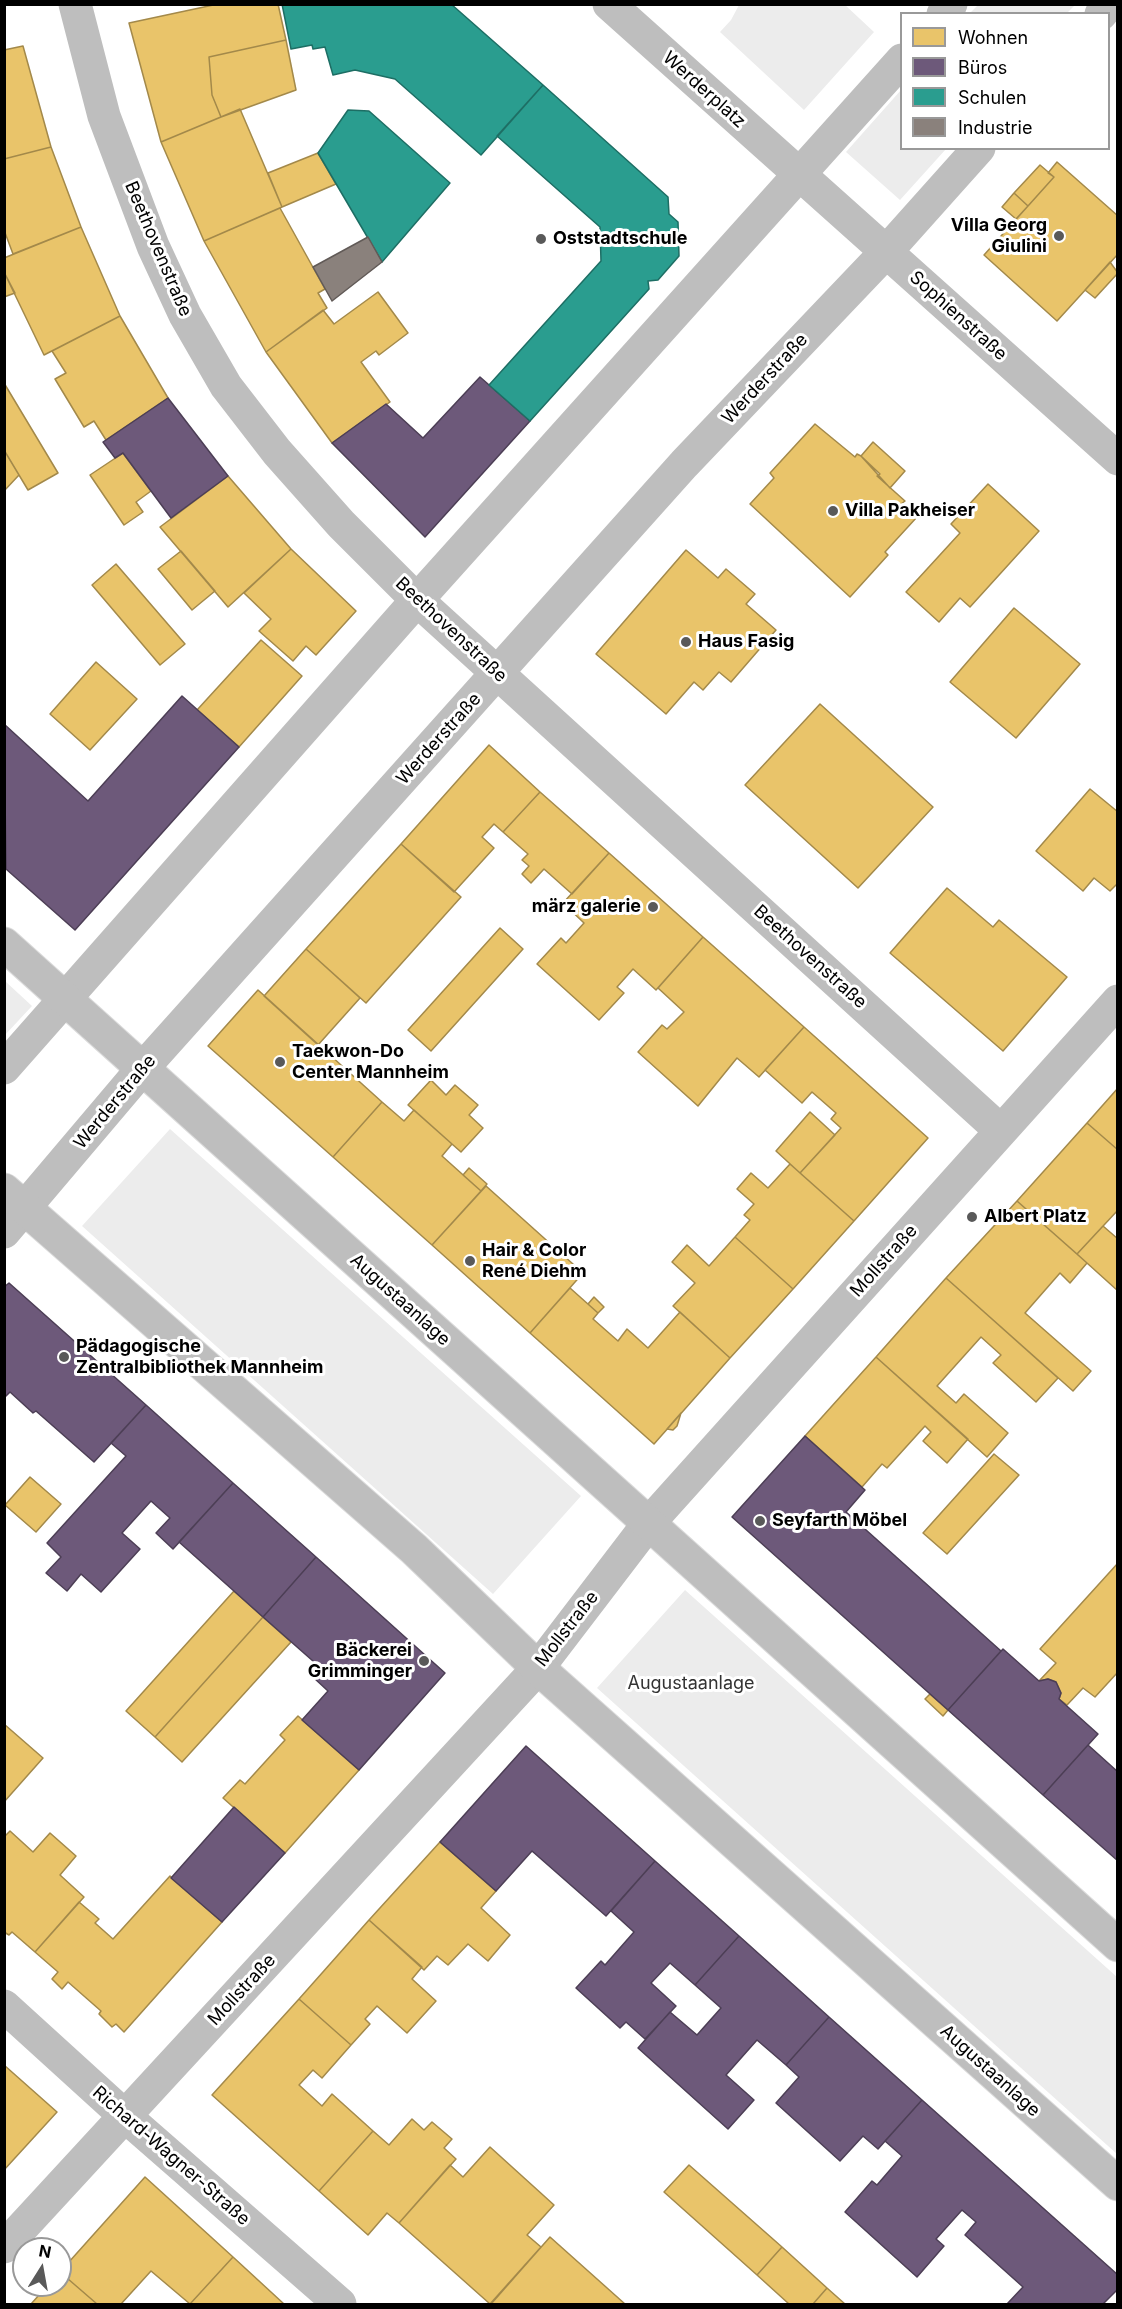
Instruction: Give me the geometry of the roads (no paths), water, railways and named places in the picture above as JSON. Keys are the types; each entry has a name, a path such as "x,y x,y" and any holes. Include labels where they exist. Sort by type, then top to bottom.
{"street":[{"name":"Beethovenstraße","path":"75,4 104,117 153,246 184,315 226,386 277,452 341,524 417,600 1001,1131"},
{"name":"Werderplatz","path":"609,4 799,175"},
{"path":"4,1068 417,600 900,62"},
{"name":"Werderstraße","path":"11,1210 143,1068 684,465 886,252 977,150"},
{"name":"Sophienstraße","path":"799,175 1118,459"},
{"name":"Augustaanlage","path":"4,944 1118,1945"},
{"name":"Mollstraße","path":"4,2247 538,1668 648,1524 1118,1001"},
{"name":"Augustaanlage","path":"11,1210 414,1549 538,1668 1118,2184"},
{"name":"Richard-Wagner-Straße","path":"4,2006 126,2117 340,2304"}],"place":[{"name":"Villa Georg Giulini","path":"1059,236"},
{"name":"Oststadtschule","path":"541,239"},
{"name":"Villa Pakheiser","path":"833,511"},
{"name":"Haus Fasig","path":"686,642"},
{"name":"märz galerie","path":"653,907"},
{"name":"Taekwon-Do Center Mannheim","path":"280,1062"},
{"name":"Albert Platz","path":"972,1217"},
{"name":"Hair & Color René Diehm","path":"470,1261"},
{"name":"Pädagogische Zentralbibliothek Mannheim","path":"64,1357"},
{"name":"Seyfarth Möbel","path":"760,1521"},
{"name":"Bäckerei Grimminger","path":"424,1661"}]}
